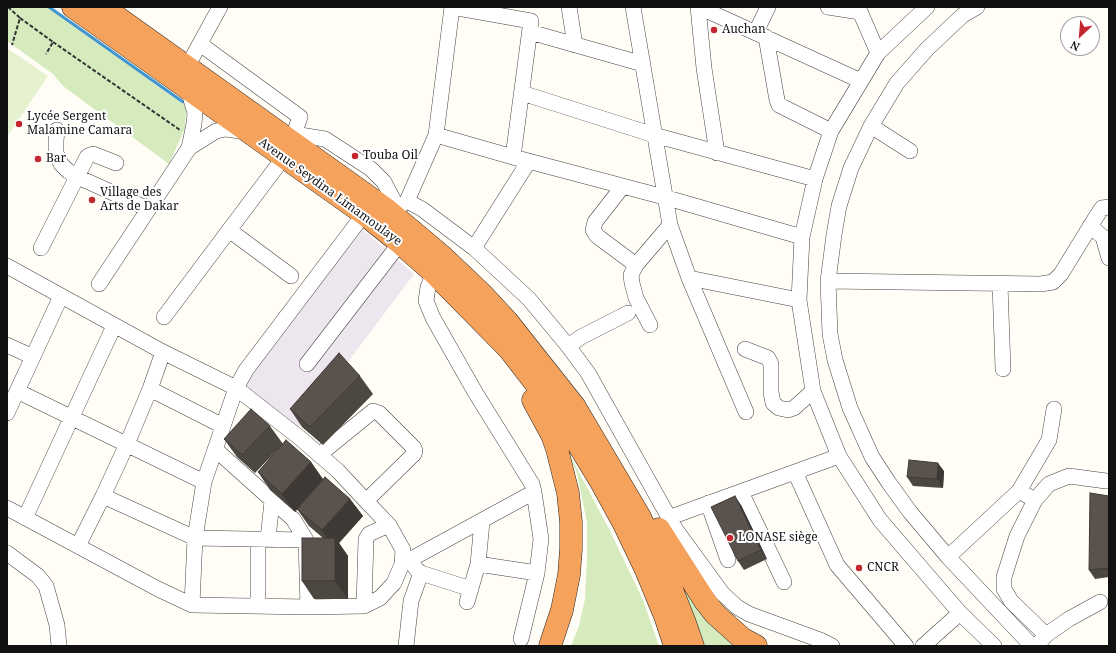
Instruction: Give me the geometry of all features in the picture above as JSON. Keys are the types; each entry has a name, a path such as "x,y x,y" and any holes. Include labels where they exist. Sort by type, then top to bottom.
{"highway":[{"name":"Avenue Seydina Limamoulaye","path":"73,7 250,132 291,145 397,206 442,256 482,294 507,321 575,407 640,517 665,572 693,646"},
{"name":"Avenue Seydina Limamoulaye","path":"103,7 186,66 291,145 364,214 434,273 509,349 546,396 597,475 631,537 662,609 675,646"},
{"path":"474,314 517,372 552,436 568,493 571,522 569,575 562,610 550,646"},
{"path":"575,407 634,489 705,602 722,622 743,639 756,646"}],"street":[{"path":"186,66 220,7"},
{"path":"513,157 531,21 452,7 436,134 397,206 422,209 474,248 529,299 568,346 588,374 668,518 722,593 737,607 749,614 820,640 832,646"},
{"path":"569,7 575,45"},
{"path":"633,7 664,197 670,225 690,278 746,412"},
{"path":"717,153 704,68 698,7 761,34 861,81"},
{"path":"768,7 761,34 777,100 780,105 831,131"},
{"path":"828,7 859,9 878,54"},
{"path":"927,7 878,54 831,131 815,179 802,237 799,300 813,391 839,456 880,520 960,613 994,646"},
{"path":"977,7 963,15 927,49 897,83 871,126 851,168 839,206 828,281 830,334 835,360 850,408 872,457 910,512 948,557 1032,646"},
{"path":"530,32 643,64"},
{"path":"164,317 291,145 300,117 200,44"},
{"path":"99,284 148,209 187,141 194,124 194,113 188,89"},
{"path":"522,93 654,135 815,179"},
{"path":"871,126 910,150"},
{"path":"187,141 226,129 250,132"},
{"path":"57,130 56,153 61,164 68,171 148,209"},
{"path":"436,134 513,157 664,197 802,237"},
{"path":"41,248 90,155 98,155 116,163"},
{"path":"474,248 529,161"},
{"path":"622,186 595,222 593,230 598,236 636,265"},
{"path":"828,281 1000,284 1041,284 1053,282 1061,274 1102,208 1109,206"},
{"path":"192,605 195,538 204,482 236,388 246,370 364,214"},
{"path":"650,325 636,298 631,275 636,265 670,225"},
{"path":"1090,226 1103,237 1109,258"},
{"path":"229,230 291,276"},
{"path":"307,364 400,243"},
{"path":"7,266 114,326 236,388 295,443 319,455 333,476 366,501 389,525 403,550 407,562 421,573 469,596 478,564 482,522"},
{"path":"434,273 428,287 426,301 433,318 475,392 532,484 534,492 541,539 537,572 521,639"},
{"path":"690,278 799,300"},
{"path":"1000,284 1003,369"},
{"path":"7,412 61,296"},
{"path":"568,346 581,337 628,313"},
{"path":"25,518 114,326"},
{"path":"7,345 33,358"},
{"path":"745,349 768,358 771,364 771,392 773,403 779,408 788,410 794,408 813,391"},
{"path":"78,546 127,444 150,389 163,352"},
{"path":"150,389 223,426"},
{"path":"17,391 204,482"},
{"path":"948,557 1019,491 1049,440 1054,409"},
{"path":"319,455 373,411 379,413 414,448 415,451 414,454 366,501"},
{"path":"215,449 261,481 272,501 298,514 306,540 308,607"},
{"path":"668,518 839,456"},
{"path":"795,472 837,565 906,646"},
{"path":"1100,602 1069,619 1042,641 1011,602 1004,589 1004,577 1017,536 1035,500 1049,484 1069,476 1106,481"},
{"path":"1019,491 1035,500"},
{"path":"7,508 192,605 308,607 364,606 380,598 394,583 407,562 534,492"},
{"path":"741,492 784,582"},
{"path":"103,496 195,538 306,540"},
{"path":"258,606 263,539 272,501"},
{"path":"708,504 728,560"},
{"path":"364,606 366,539 369,534 389,525"},
{"path":"7,553 38,576 46,586 57,624 59,646"},
{"path":"478,564 537,572"},
{"path":"406,646 411,601 421,573"},
{"path":"923,646 960,613"}],"path":[{"path":"8,7 20,18 187,141"},
{"path":"12,45 20,18"},
{"path":"46,54 53,42"}],"shaded area":[{"path":"362,229 414,274 299,427 242,384"}],"green space":[{"path":"7,7 47,7 184,105 186,110 185,128 169,164 63,86 53,74 7,41"},
{"path":"7,48 48,76 7,137"},
{"path":"565,446 610,531 643,600 659,646 571,646 579,626 585,599 587,523 577,473"},
{"path":"679,577 710,623 723,636 737,646 705,646"}],"building":[{"path":"339,353 360,376 310,427 290,409"},
{"path":"251,409 270,426 242,455 224,439"},
{"path":"286,440 311,462 282,494 258,472"},
{"path":"909,460 938,463 937,479 907,477"},
{"path":"325,477 350,499 322,530 297,509"},
{"path":"1090,493 1109,496 1109,568 1089,570"},
{"path":"735,496 761,550 738,561 711,507"},
{"path":"302,538 335,538 335,581 302,581"}],"waterway":[{"path":"49,7 183,102"}],"place":[{"name":"Auchan","path":"714,30"},
{"name":"Lycée Sergent Malamine Camara","path":"19,124"},
{"name":"Touba Oil","path":"355,156"},
{"name":"Bar","path":"38,159"},
{"name":"Village des Arts de Dakar","path":"92,200"},
{"name":"LONASE siège","path":"730,538"},
{"name":"CNCR","path":"859,568"}]}
